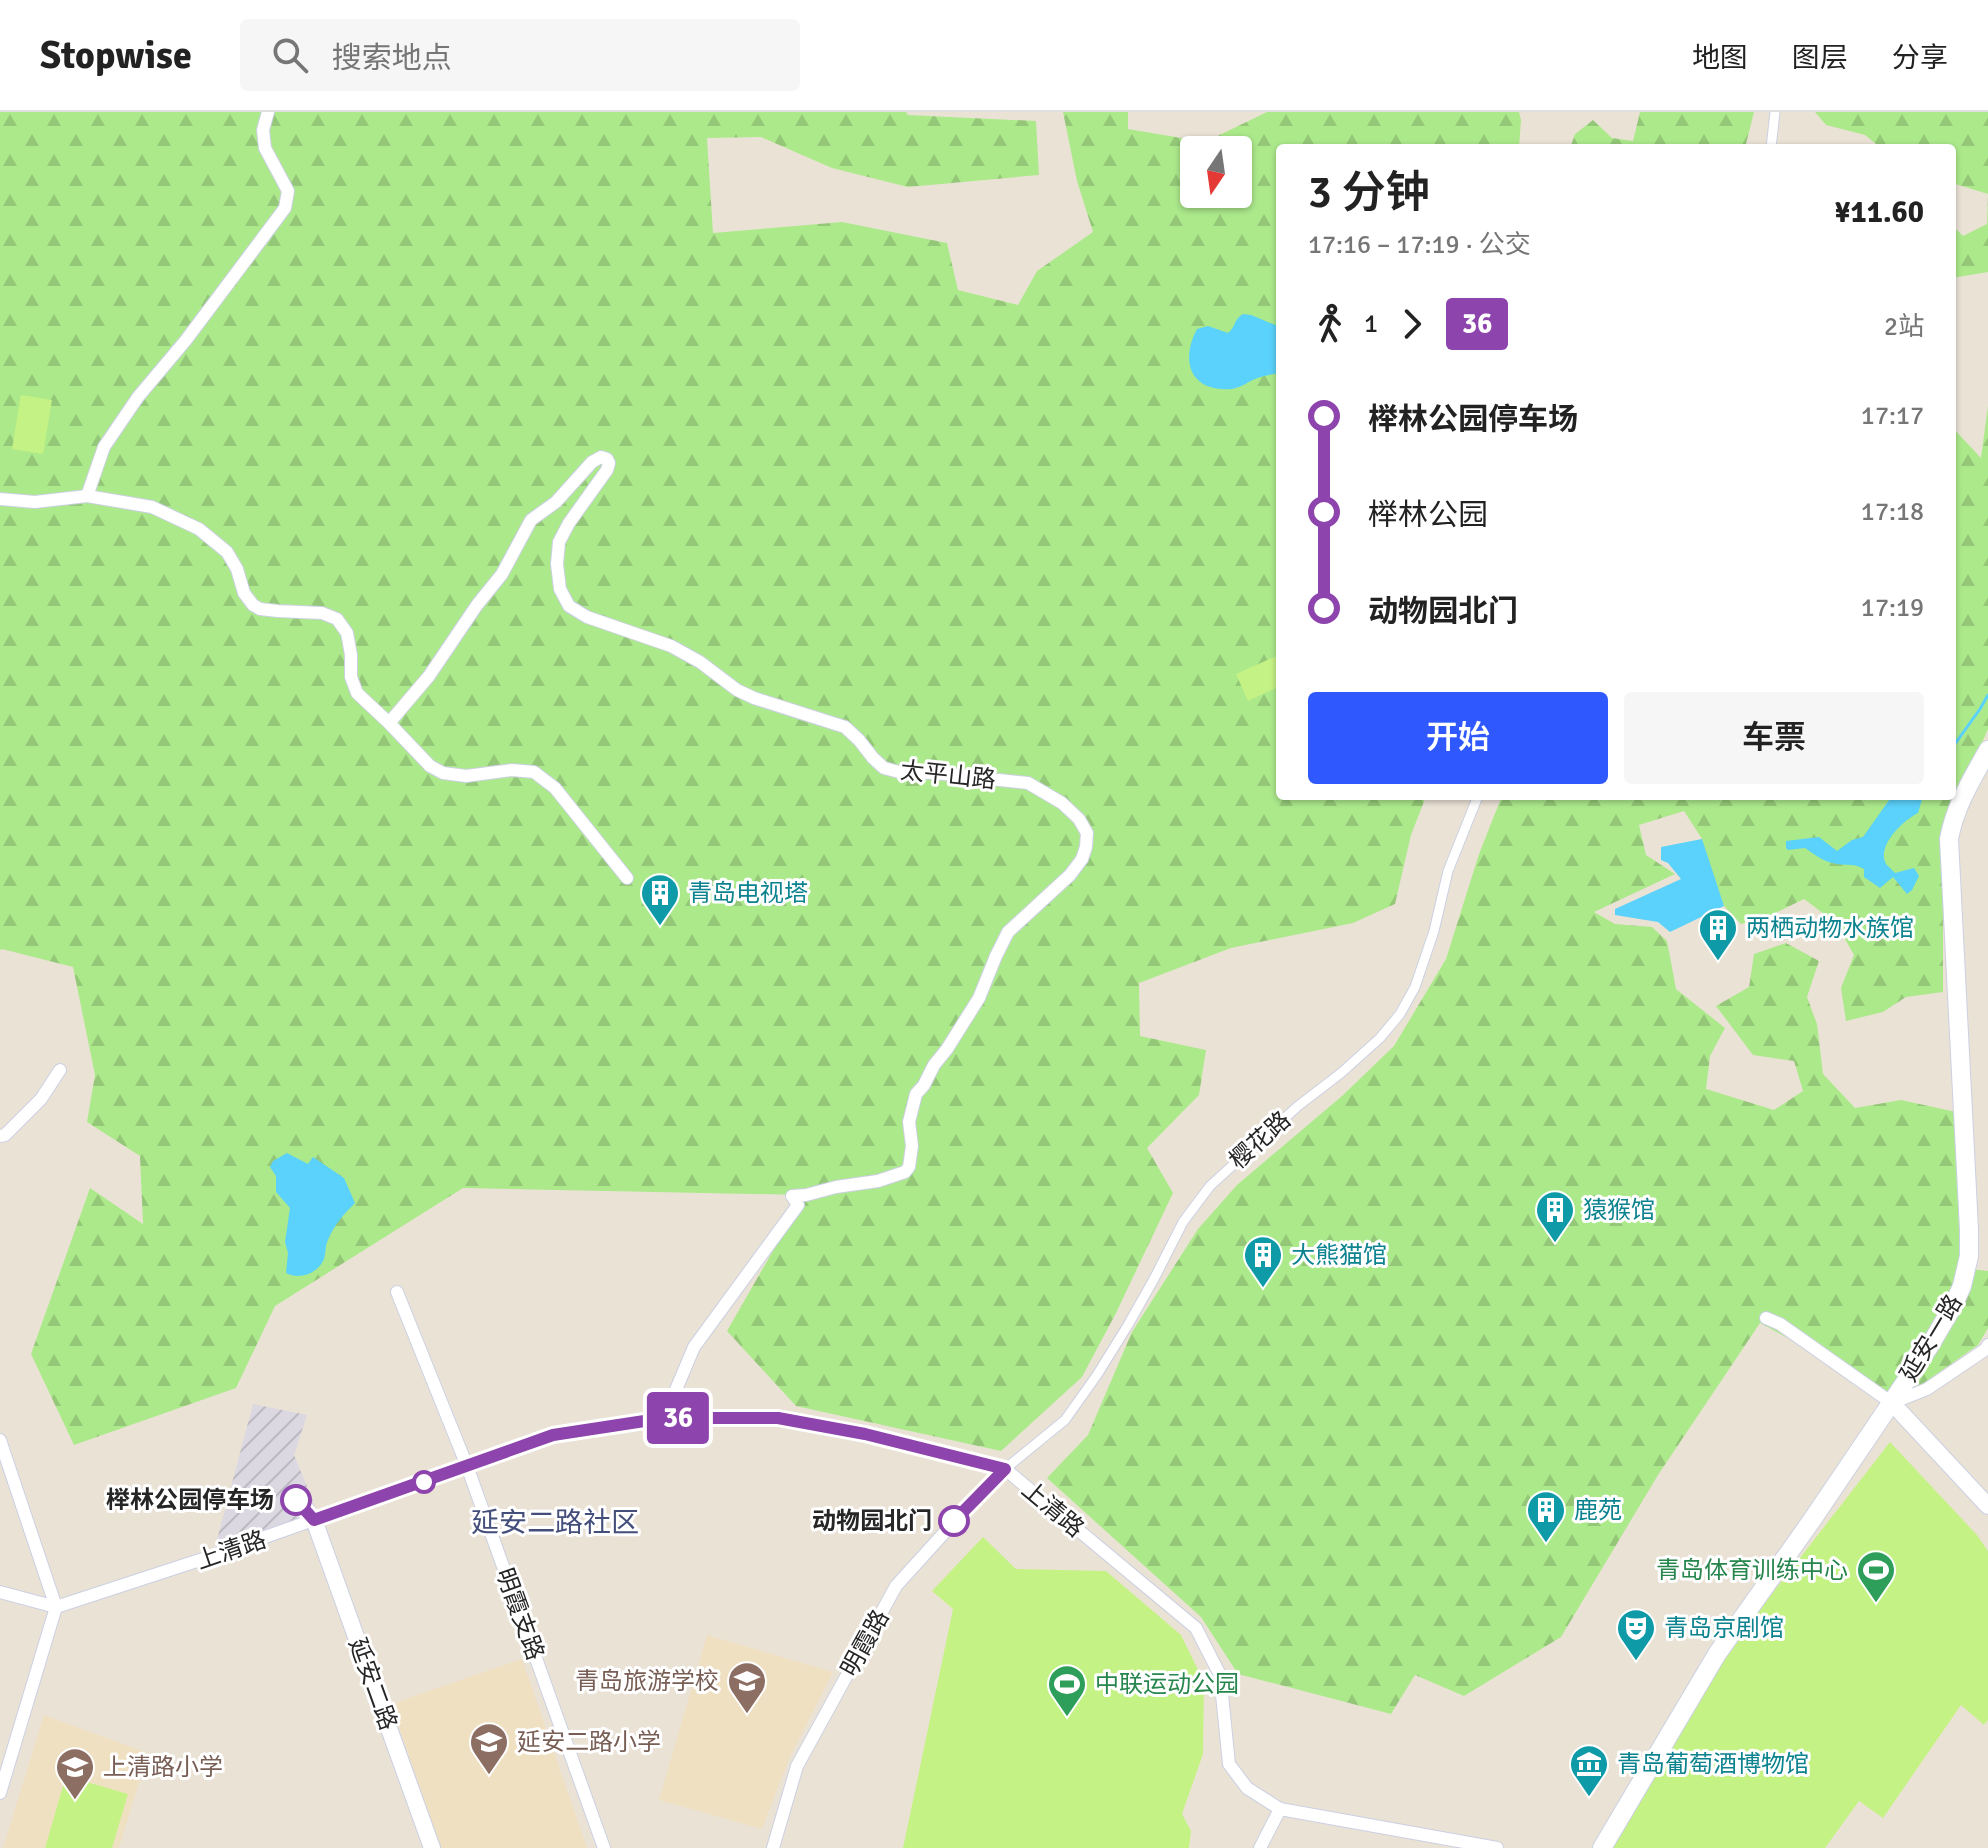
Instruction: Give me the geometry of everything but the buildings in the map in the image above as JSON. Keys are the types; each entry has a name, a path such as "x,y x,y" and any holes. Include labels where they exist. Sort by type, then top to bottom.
{"main road":[{"name":"延安一路","path":"1602,1848 1717,1654 1892,1403 1929,1347 1962,1286 1969,1256 1949,839 1960,801 1988,750"}],"street":[{"path":"87,496 104,447 138,397 186,340 285,208 288,191 265,148 263,130 268,112"},
{"path":"1771,144 1775,112"},
{"name":"太平山路","path":"389,723 429,676 502,574 531,520 556,502 592,462 601,457 609,463 607,470 559,542 557,564 560,589 569,606 587,617 671,646 754,698 845,727 884,768 899,772 1028,783 1062,803 1079,819 1087,833 1082,859 1070,875 1008,932 979,998 916,1094 909,1122 912,1146 909,1167 905,1172 878,1181 792,1196 798,1205 694,1347 664,1418"},
{"path":"0,499 35,502 87,496 152,507 199,529 227,552 237,569 244,593 253,605 260,609 322,613 337,619 347,633 351,677 357,693 430,766 443,773 466,776 512,770 534,772 555,788 627,878"},
{"name":"樱花路","path":"1005,1469 1065,1420 1128,1325 1183,1222 1210,1186 1298,1106 1359,1058 1400,1014 1415,987 1434,931 1448,871 1476,800"},
{"path":"0,1136 5,1135 41,1099 60,1070"},
{"name":"明霞支路","path":"397,1292 467,1466 604,1848"},
{"path":"1766,1318 1780,1324 1892,1403 1988,1506"},
{"path":"1892,1403 1927,1389 1988,1345"},
{"name":"上清路","path":"56,1607 206,1558 553,1435 664,1418 778,1418 865,1434 1005,1469 1196,1628 1220,1675 1229,1764 1247,1788 1280,1809 1497,1848"},
{"path":"0,1440 56,1607 0,1793"},
{"name":"明霞路","path":"773,1848 797,1766 896,1586 1005,1469"},
{"name":"延安二路","path":"314,1520 432,1848"},
{"path":"0,1592 56,1607"},
{"path":"1260,1848 1280,1809"},
{"path":"1417,1848 1420,1833"}],"shaded area":[{"name":"榉林公园停车场","path":"253,1404 307,1415 294,1455 318,1513 214,1551"},
{"name":"青岛旅游学校","path":"707,1635 833,1672 789,1759 762,1829 659,1800"},
{"name":"延安二路小学","path":"522,1659 587,1848 441,1848 391,1704"},
{"name":"上清路小学","path":"44,1715 148,1753 119,1848 3,1848"}],"green space":[{"path":"0,112 906,112 908,115 1036,121 1039,175 908,187 832,168 761,137 707,138 713,233 842,222 947,243 958,290 1018,305 1037,271 1093,232 1077,181 1063,112 1128,112 1128,129 1180,138 1180,208 1252,208 1252,136 1217,136 1267,112 1519,112 1519,144 1276,144 1276,800 1425,800 1411,835 1395,904 1353,923 1231,948 1139,983 1140,1036 1206,1050 1199,1095 1147,1148 1173,1193 1082,1377 1001,1451 796,1406 727,1331 805,1195 463,1188 275,1306 236,1388 74,1445 31,1354 90,1188 143,1224 140,1156 87,1122 95,1075 73,967 0,950"},
{"path":"1640,112 1754,112 1746,144 1571,144 1575,134 1593,120 1612,138 1633,141"},
{"path":"1815,112 1988,112 1988,194 1956,184 1956,144 1876,144 1865,135 1826,125"},
{"path":"1988,195 1988,272 1956,277 1956,229 1963,236 1987,224"},
{"path":"21,395 52,400 43,454 12,449"},
{"path":"1988,406 1988,729 1956,803 1943,894 1943,992 1906,997 1883,1012 1846,1021 1841,988 1854,955 1836,923 1804,899 1767,917 1741,924 1724,906 1704,853 1702,839 1684,811 1639,825 1646,855 1675,874 1594,912 1615,924 1652,927 1667,941 1676,989 1725,1028 1710,1056 1706,1089 1774,1110 1803,1091 1794,1061 1753,1055 1716,1006 1749,987 1754,954 1786,943 1819,961 1807,997 1817,1024 1823,1074 1855,1108 1901,1100 1956,1112 1960,1268 1988,1271 1988,1328 1978,1345 1921,1385 1890,1393 1760,1323 1658,1475 1561,1637 1464,1696 1415,1675 1391,1714 1238,1674 1201,1617 1047,1478 1088,1435 1132,1332 1198,1229 1237,1185 1342,1096 1394,1046 1446,959 1479,854 1500,800 1956,800 1956,431 1981,458"},
{"path":"1276,656 1276,688 1248,701 1236,674"},
{"name":"青岛体育训练中心","path":"1890,1442 1977,1535 1988,1551 1988,1720 1984,1725 1961,1705 1883,1818 1859,1801 1825,1848 1613,1848 1644,1789 1723,1657"},
{"name":"中联运动公园","path":"983,1537 1016,1569 1106,1571 1181,1635 1204,1682 1203,1754 1182,1814 1191,1831 1189,1848 903,1848 953,1609 932,1591"},
{"path":"66,1776 128,1794 112,1848 45,1848"}],"water":[{"path":"1243,314 1251,315 1276,325 1276,374 1231,389 1206,385 1198,380 1189,363 1189,352 1197,329 1208,326 1228,333"},
{"path":"1889,800 1922,800 1918,813 1899,827 1888,841 1884,857 1895,873 1914,868 1919,876 1912,890 1907,894 1893,877 1880,888 1864,877 1864,869 1860,867 1828,862 1805,848 1786,848 1786,841 1819,837 1837,851 1852,840 1863,837"},
{"path":"1702,839 1724,906 1670,932 1658,922 1615,915 1615,909 1681,879 1668,863 1661,860 1661,847"},
{"path":"287,1153 308,1164 313,1157 344,1178 355,1203 333,1229 321,1264 313,1272 302,1276 286,1273 288,1253 285,1242 290,1208 276,1192 276,1176 270,1167 273,1161"}],"waterway":[{"path":"1956,742 1988,695"}],"bus line":[{"name":"36","path":"296,1500 314,1520 553,1435 664,1418 778,1418 865,1434 1005,1469 954,1521"}],"place":[{"name":"青岛电视塔","path":"660,927"},
{"name":"两栖动物水族馆","path":"1718,962"},
{"name":"猿猴馆","path":"1555,1244"},
{"name":"大熊猫馆","path":"1263,1289"},
{"name":"榉林公园停车场","path":"296,1500"},
{"name":"动物园北门","path":"954,1521"},
{"name":"鹿苑","path":"1546,1544"},
{"name":"青岛体育训练中心","path":"1876,1604"},
{"name":"青岛京剧馆","path":"1636,1662"},
{"name":"青岛旅游学校","path":"747,1715"},
{"name":"中联运动公园","path":"1067,1718"},
{"name":"延安二路小学","path":"489,1776"},
{"name":"青岛葡萄酒博物馆","path":"1589,1798"},
{"name":"上清路小学","path":"75,1801"}],"district":[{"name":"延安二路社区","path":"555,1522"}]}
